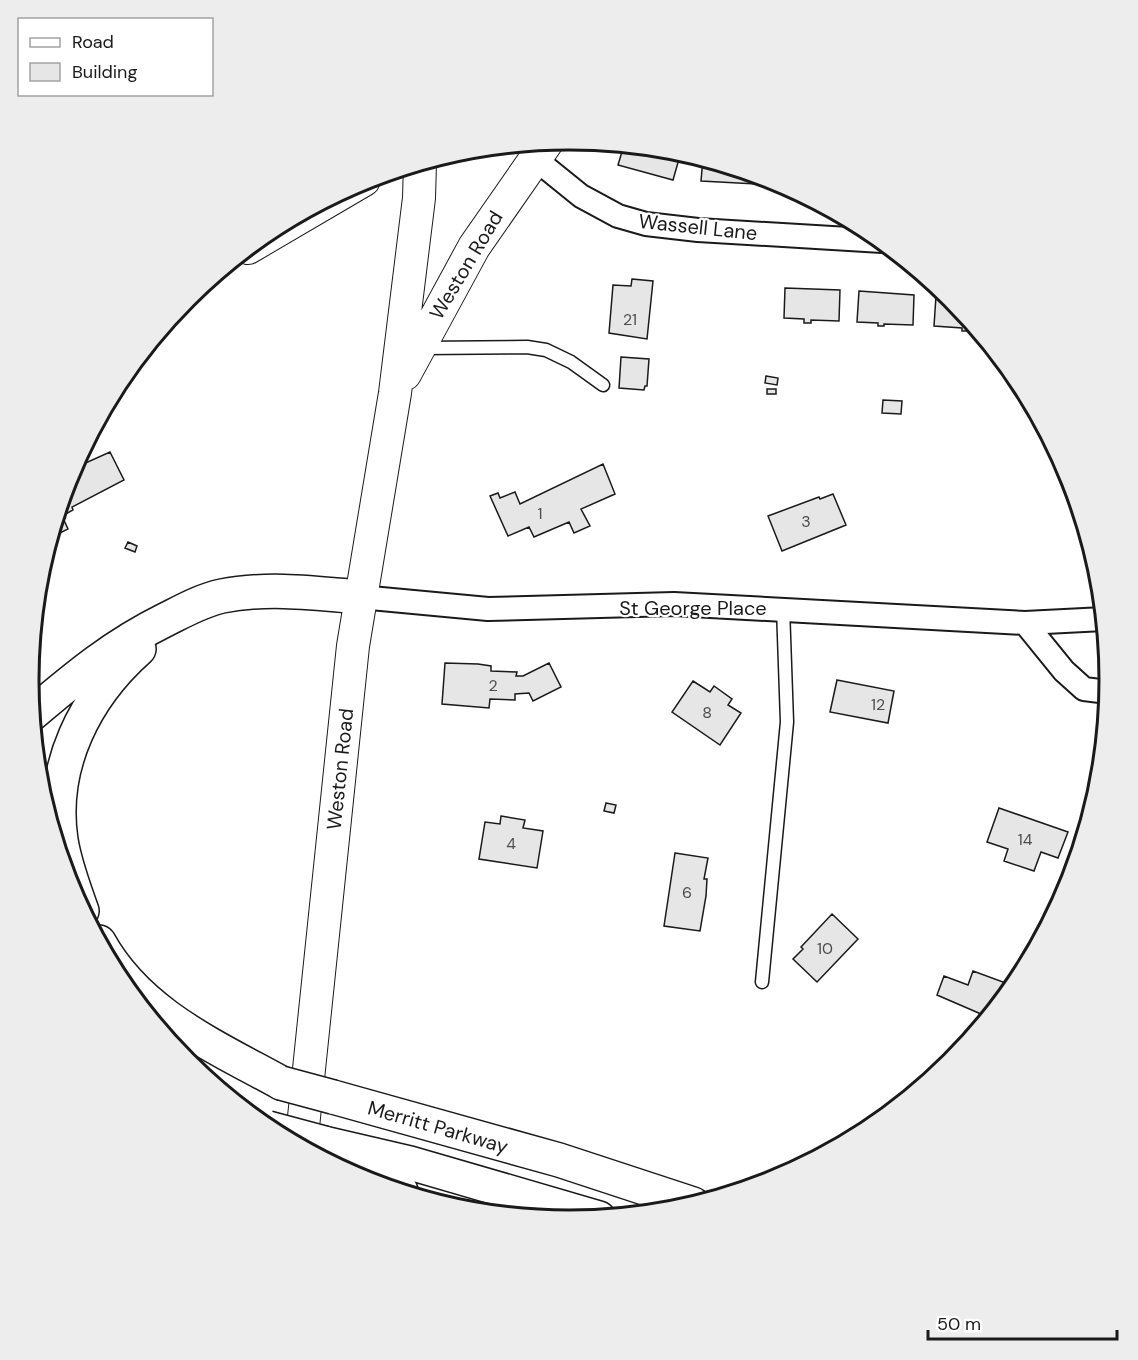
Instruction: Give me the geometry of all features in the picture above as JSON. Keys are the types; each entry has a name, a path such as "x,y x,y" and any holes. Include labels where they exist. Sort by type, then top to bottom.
{"highway":[{"path":"40,708 107,652 182,611 222,596 262,591 360,597"},
{"path":"61,831 59,808 65,763 81,722 110,677 182,611"},
{"path":"146,999 159,1012 190,1033 281,1083"},
{"name":"Merritt Parkway","path":"201,1061 560,1160 677,1199"},
{"path":"318,1146 410,1163 571,1210"}],"main road":[{"name":"Weston Road","path":"395,393 474,247 540,151"},
{"name":"Weston Road","path":"312,1143 360,597 395,393 419,172"}],"street":[{"name":"Wassell Lane","path":"542,151 581,196 618,216 646,224 698,230 864,240"},
{"name":"St George Place","path":"360,597 488,609 674,604 783,608 1025,623 1095,620"},
{"path":"1025,623 1064,671 1084,689 1099,691"}],"lane":[{"path":"418,348 527,347 546,350 572,362 603,385"},
{"path":"762,982 787,722 783,608"}],"building":[{"path":"622,153 678,161 673,180 618,165"},
{"path":"702,167 755,184 701,181"},
{"path":"632,279 653,281 647,339 609,333 613,285 631,286"},
{"path":"785,288 840,290 839,321 811,320 811,323 804,323 804,319 784,318"},
{"path":"859,291 914,295 913,325 884,324 884,326 878,326 878,323 857,322"},
{"path":"936,298 967,331 962,331 962,328 934,326"},
{"path":"621,357 649,359 647,386 644,390 619,388"},
{"path":"766,376 778,378 777,385 765,383"},
{"path":"767,389 776,389 776,394 767,394"},
{"path":"883,400 902,401 901,414 882,413"},
{"path":"110,452 124,480 72,507 73,510 66,514 79,477 86,463"},
{"path":"603,464 615,494 581,509 590,526 574,533 569,522 534,537 529,527 508,536 490,496 498,493 500,498 515,492 520,504"},
{"path":"833,494 846,525 782,551 768,516"},
{"path":"64,520 68,529 60,533"},
{"path":"128,542 137,546 135,552 125,548"},
{"path":"445,663 491,666 491,671 517,672 516,676 523,676 549,663 561,687 533,701 529,693 515,694 515,700 490,699 489,708 442,704"},
{"path":"837,680 894,691 888,723 830,712"},
{"path":"693,681 710,692 714,686 732,699 728,705 741,713 720,745 672,712"},
{"path":"606,803 616,805 614,813 604,811"},
{"path":"999,808 1068,832 1058,858 1041,852 1034,871 1004,861 1008,849 987,842"},
{"path":"501,816 525,820 523,828 543,831 537,868 479,859 485,822 500,824"},
{"path":"675,853 708,858 704,879 707,879 706,896 700,931 664,926"},
{"path":"832,914 858,939 817,982 793,959 803,949 801,947"},
{"path":"973,971 1004,982 980,1014 937,995 944,976 968,985"}]}
